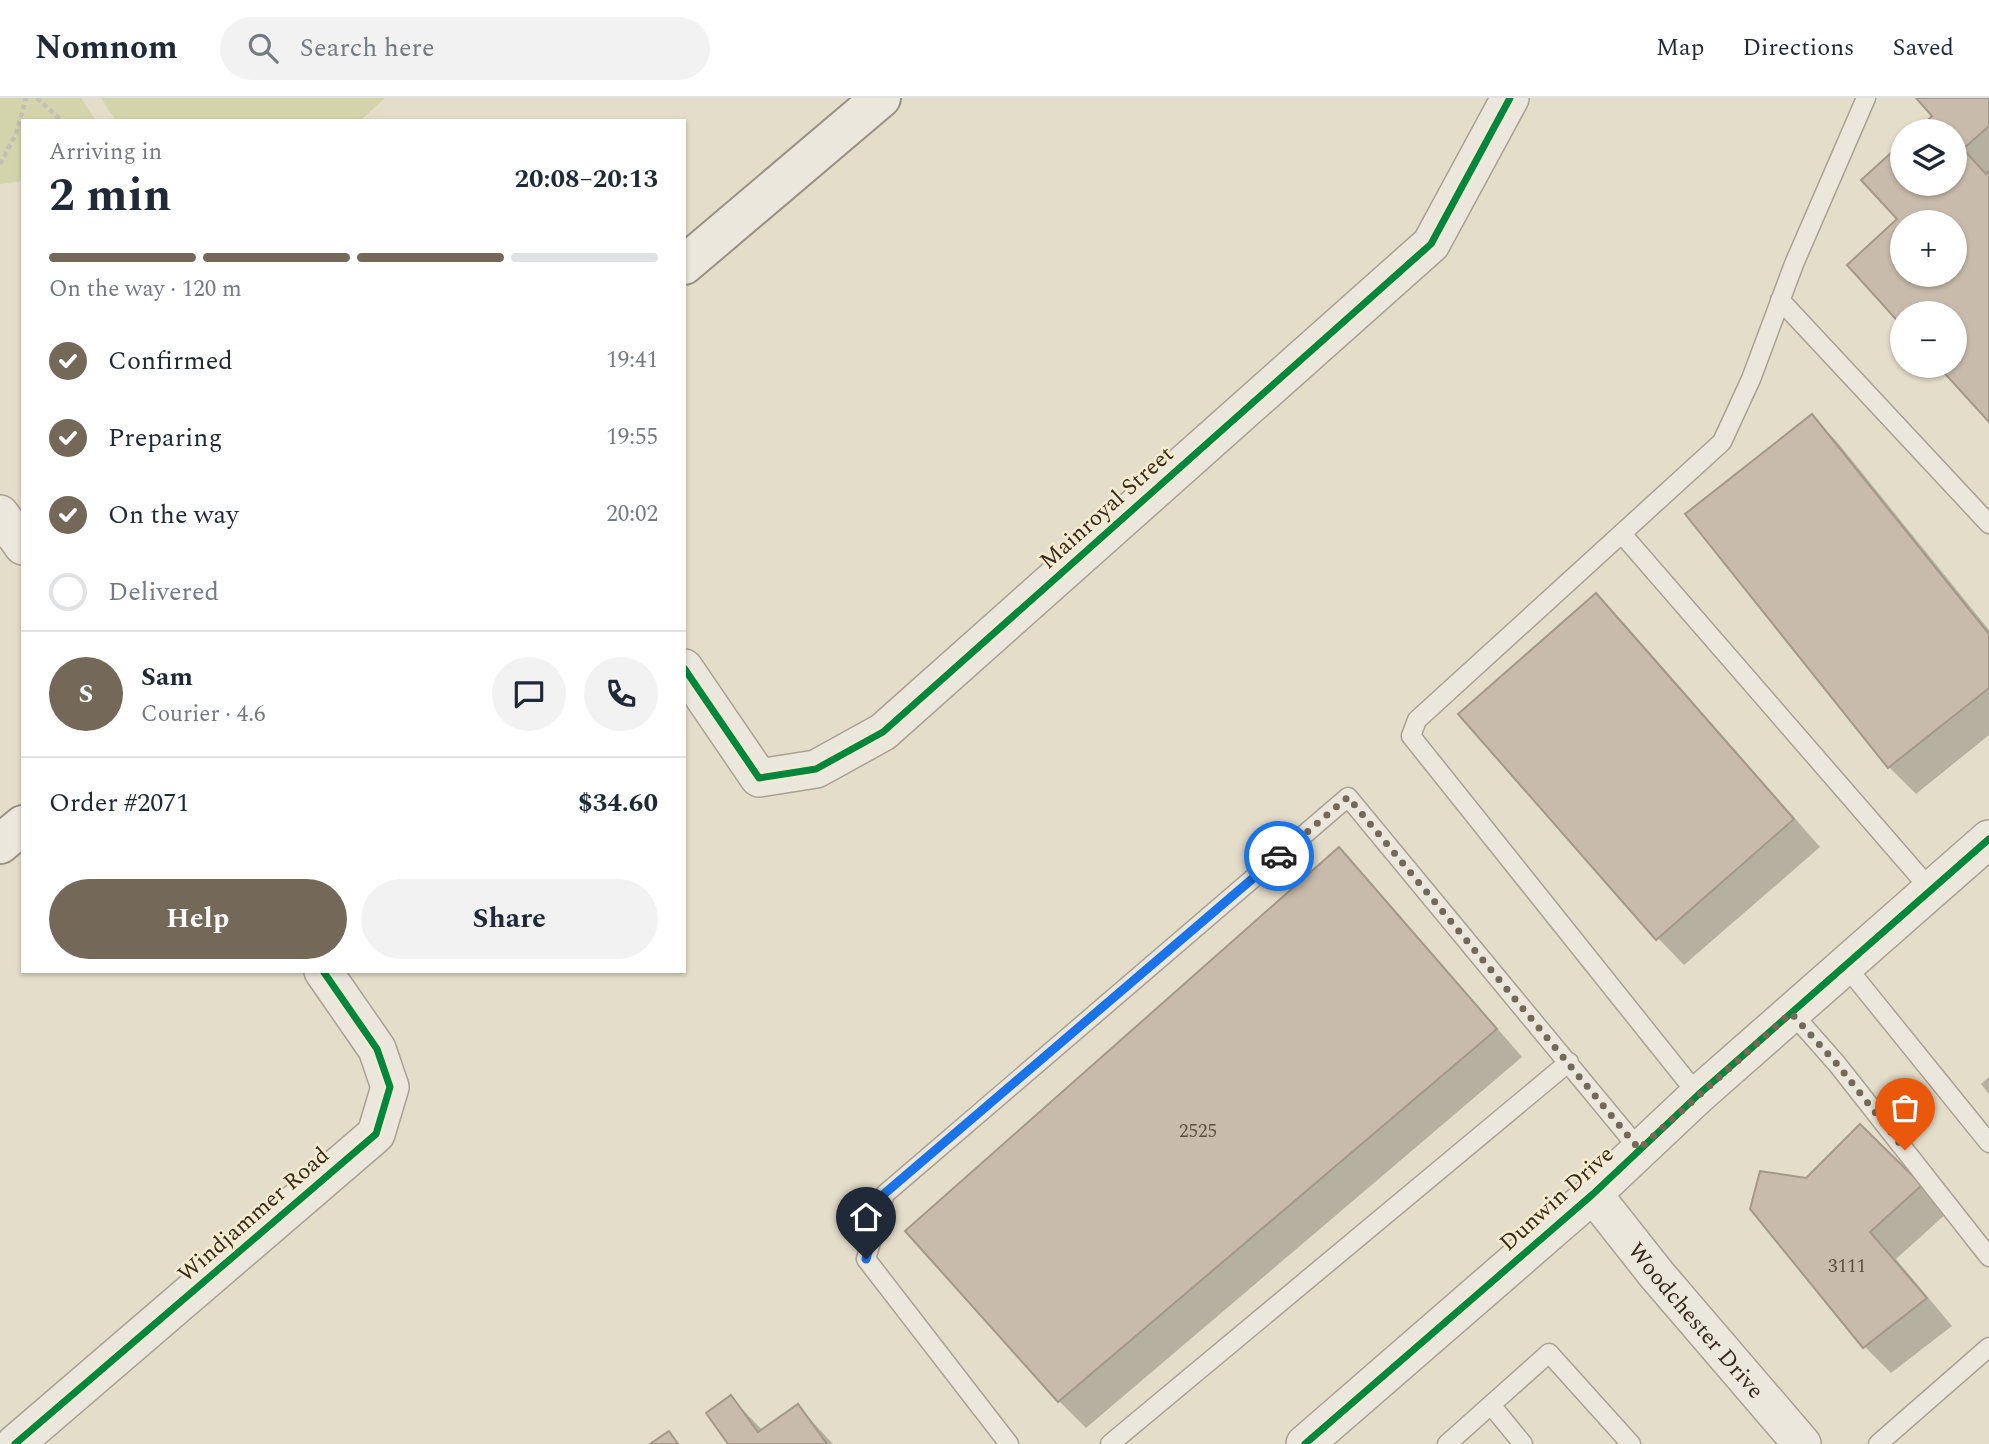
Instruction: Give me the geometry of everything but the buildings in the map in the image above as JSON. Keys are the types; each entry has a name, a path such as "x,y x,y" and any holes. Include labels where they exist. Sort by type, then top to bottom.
{"street":[{"path":"686,263 881,98"},
{"name":"Mainroyal Street","path":"686,671 759,778 816,769 883,732 1431,244 1510,98"},
{"path":"0,514 21,543"},
{"path":"0,844 21,827"},
{"name":"Dunwin Drive","path":"1305,1444 1593,1194 1699,1095 1989,839"},
{"name":"Windjammer Road","path":"15,1444 376,1134 390,1087 377,1049 324,973"},
{"name":"Woodchester Drive","path":"1593,1194 1657,1275 1802,1444"}],"lane":[{"path":"1699,1095 1410,736 1417,720 1722,442 1751,379 1794,264 1866,98"},
{"path":"1780,300 1989,524"},
{"path":"1622,534 1931,890"},
{"path":"1009,1444 866,1259 884,1194 1348,797 1639,1149"},
{"path":"1845,965 1989,1143"},
{"path":"1791,1013 1837,1064 1989,1257"},
{"path":"1110,1444 1569,1062"},
{"path":"1878,1444 1989,1347"},
{"path":"1447,1444 1549,1353 1630,1444"},
{"path":"1490,1405 1524,1444"}],"path":[{"path":"0,164 16,134 26,98"},
{"path":"37,98 60,119"}],"green space":[{"path":"0,98 81,98 95,119 21,119 21,181 0,184"},
{"path":"101,98 385,98 362,119 115,119"}],"cycle path":[{"path":"686,671 759,778 816,769 883,732 1431,244 1510,98"},
{"path":"1305,1444 1593,1194 1698,1095 1989,839"},
{"path":"15,1444 376,1134 390,1087 377,1049 324,973"}],"way so far":[{"path":"1279,856 1348,797 1639,1149 1791,1013 1837,1064 1905,1150"}],"route":[{"path":"866,1259 884,1194 1279,856"}]}
